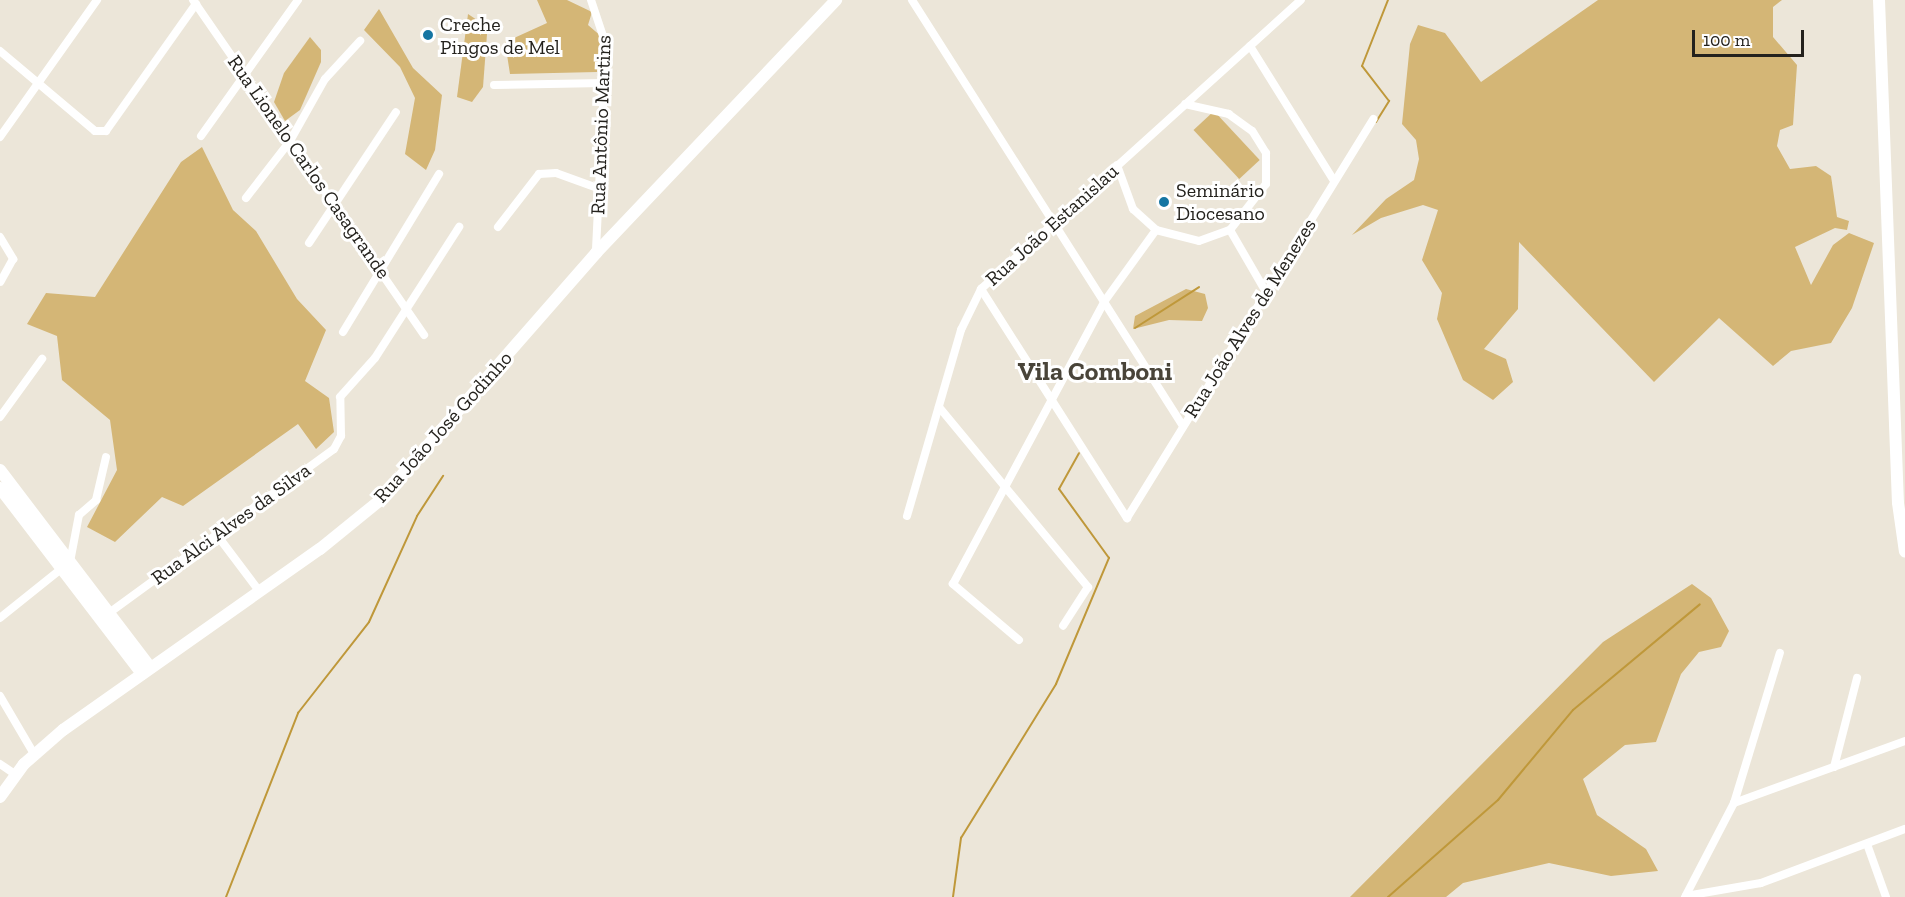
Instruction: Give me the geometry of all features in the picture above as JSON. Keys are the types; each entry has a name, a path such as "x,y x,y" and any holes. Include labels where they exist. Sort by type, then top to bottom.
{"street":[{"path":"0,137 96,0"},
{"path":"201,136 298,0"},
{"name":"Rua Antônio Martins","path":"591,0 606,35 596,253"},
{"name":"Rua João José Godinho","path":"0,797 15,774 34,754 146,670 260,592 393,488 596,253 836,0"},
{"path":"912,0 1183,426"},
{"name":"Rua João Estanislau","path":"907,516 964,320 981,289 1300,0"},
{"path":"1879,0 1898,503 1905,552"},
{"path":"0,51 95,131 114,125 194,2"},
{"name":"Rua Lionelo Carlos Casagrande","path":"194,2 424,335"},
{"path":"246,198 290,141 326,79 360,41"},
{"path":"1250,46 1334,182"},
{"path":"494,85 604,83"},
{"path":"1117,165 1133,208 1156,230 1199,241 1230,230 1266,184 1266,153 1252,131 1229,114 1185,104"},
{"path":"309,243 396,112"},
{"name":"Rua João Alves de Menezes","path":"1052,400 1127,518 1373,119"},
{"path":"498,227 539,174 556,173 600,189"},
{"path":"343,332 439,174"},
{"path":"406,309 459,227"},
{"path":"1019,640 953,584 1104,302 1156,230"},
{"path":"1230,230 1266,292"},
{"path":"0,237 13,259 0,282"},
{"path":"981,289 1052,400"},
{"name":"Rua Alci Alves da Silva","path":"109,613 334,448 340,428 340,397 375,358 406,309"},
{"path":"0,417 42,359"},
{"path":"939,407 1088,587 1064,626"},
{"path":"0,618 66,565 80,515 96,500 106,457"},
{"path":"0,470 66,565 146,670"},
{"path":"0,488 109,613 146,670"},
{"path":"217,534 260,592"},
{"path":"1686,897 1734,803 1780,653"},
{"path":"1834,767 1857,678"},
{"path":"0,696 34,754"},
{"path":"1734,803 1905,741"},
{"path":"0,764 15,774"},
{"path":"1686,897 1761,883 1905,830"},
{"path":"1867,844 1886,897"}],"shaded area":[{"path":"537,0 567,0 592,12 588,25 602,37 597,72 510,74 505,42 547,23"},
{"path":"1598,0 1782,0 1773,7 1773,37 1797,65 1793,125 1780,130 1777,146 1790,169 1816,166 1831,176 1837,217 1849,221 1847,230 1835,228 1795,247 1811,285 1833,245 1849,233 1874,243 1852,308 1831,343 1791,351 1773,366 1719,318 1654,382 1519,242 1518,309 1484,349 1506,359 1513,382 1493,400 1463,380 1437,319 1442,293 1422,260 1438,210 1423,205 1381,218 1352,235 1386,199 1414,180 1419,159 1416,140 1402,124 1410,44 1418,25 1445,33 1481,82"},
{"path":"379,9 413,68 442,95 435,150 426,170 405,154 415,98 400,67 364,30"},
{"path":"468,14 483,24 487,34 483,87 472,102 457,97"},
{"path":"310,37 321,50 321,62 300,110 285,121 274,102 284,73"},
{"path":"1214,111 1260,160 1239,179 1194,130"},
{"path":"202,147 233,210 256,231 297,299 326,330 305,381 329,398 334,432 316,449 298,424 183,506 162,497 115,542 87,527 117,470 110,420 62,380 57,336 27,324 46,293 95,297 181,162"},
{"path":"1186,289 1205,294 1208,308 1202,321 1169,320 1133,329 1135,316"},
{"path":"1692,584 1711,598 1729,631 1721,647 1699,652 1681,674 1656,742 1625,745 1583,779 1597,815 1646,849 1658,871 1611,876 1549,863 1463,883 1446,897 1350,897 1603,642"}],"waterway":[{"path":"1376,122 1389,101 1362,66 1388,0"},
{"path":"1135,328 1199,287"},
{"path":"953,897 961,838 1056,684 1109,558 1059,489 1079,453"},
{"path":"226,897 298,713 369,622 417,516 443,476"},
{"path":"1388,897 1498,800 1573,710 1700,604"}],"place":[{"name":"Creche Pingos de Mel","path":"428,35"},
{"name":"Seminário Diocesano","path":"1164,202"}],"district":[{"name":"Vila Comboni","path":"1095,372"}]}
